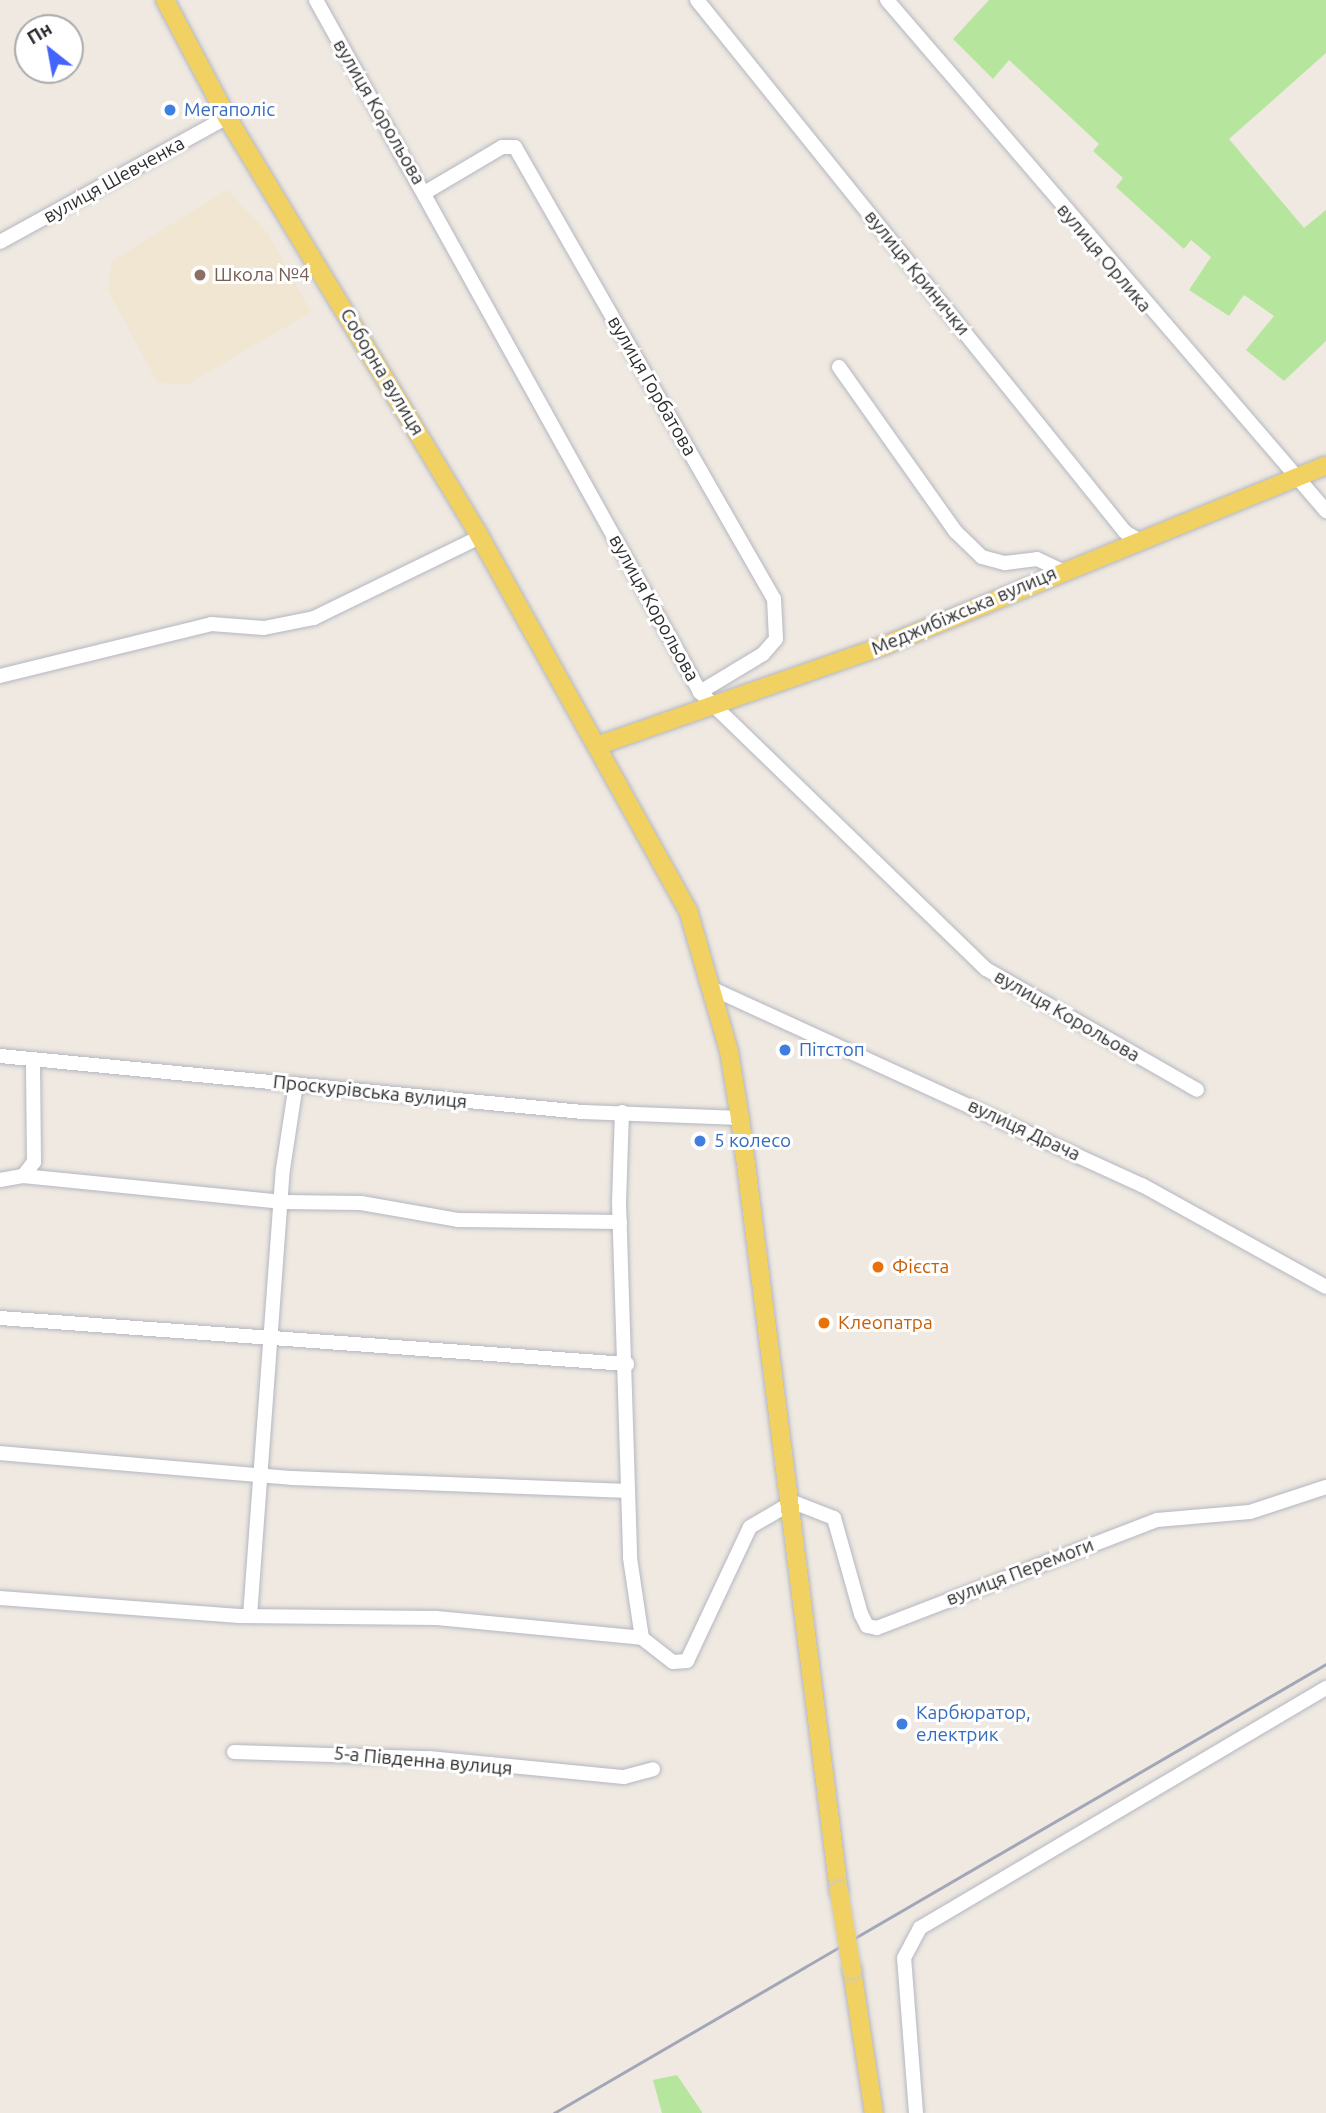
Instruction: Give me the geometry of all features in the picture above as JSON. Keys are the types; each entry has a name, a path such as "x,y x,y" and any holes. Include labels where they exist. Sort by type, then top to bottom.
{"main road":[{"name":"Соборна вулиця","path":"165,0 228,117 480,537 599,745 688,909 713,989 740,1118 793,1502 839,1891 874,2113"},
{"name":"Меджибіжська вулиця","path":"599,745 706,699 887,645 1061,570 1140,541 1326,465"}],"street":[{"name":"вулиця Корольова","path":"316,0 426,192 706,699 986,969 1197,1090"},
{"name":"вулиця Кринички","path":"697,0 1125,532 1140,541"},
{"name":"вулиця Орлика","path":"887,0 1219,394 1297,476 1326,511"},
{"name":"вулиця Шевченка","path":"0,242 228,117"},
{"name":"вулиця Горбатова","path":"426,192 502,146 515,146 774,599 776,639 763,654 706,699"},
{"path":"839,367 957,532 982,557 1005,563 1037,559 1061,570"},
{"path":"0,676 211,624 264,628 314,618 480,537"},
{"name":"вулиця Драча","path":"713,989 1142,1185 1326,1287"},
{"name":"Проскурівська вулиця","path":"0,1056 622,1112 740,1118"},
{"path":"23,1176 34,1162 33,1060"},
{"path":"250,1616 296,1084"},
{"path":"622,1112 620,1222 627,1364 628,1491 634,1604 642,1638"},
{"path":"0,1180 23,1176 284,1202 361,1203 458,1220 620,1222"},
{"path":"0,1318 275,1334 627,1364"},
{"path":"0,1453 507,1490 628,1491"},
{"name":"вулиця Перемоги","path":"793,1502 834,1518 861,1614 877,1628 1157,1520 1250,1512 1326,1487"},
{"path":"0,1598 250,1616 436,1618 642,1638 664,1657 687,1661 750,1527 793,1502"},
{"path":"916,2113 904,1958 920,1928 1326,1688"},
{"name":"5-а Південна вулиця","path":"234,1752 429,1758 624,1777 653,1769"}],"shaded area":[{"name":"Школа №4","path":"227,190 267,232 311,312 186,385 157,382 108,290 112,261"}],"green space":[{"path":"989,0 1326,0 1326,53 1229,139 1304,228 1326,210 1326,341 1284,381 1246,350 1274,316 1244,295 1229,316 1189,290 1211,257 1191,240 1184,249 1116,187 1123,178 1093,151 1099,144 1009,60 993,79 953,39"},
{"path":"677,2075 702,2113 662,2113 653,2080"}],"railway":[{"path":"554,2113 1326,1664"}],"place":[{"name":"Мегаполіс","path":"170,110"},
{"name":"Школа №4","path":"200,275"},
{"name":"Пітстоп","path":"785,1050"},
{"name":"5 колесо","path":"700,1141"},
{"name":"Фієста","path":"878,1267"},
{"name":"Клеопатра","path":"824,1323"},
{"name":"Карбюратор, електрик","path":"902,1724"}]}
